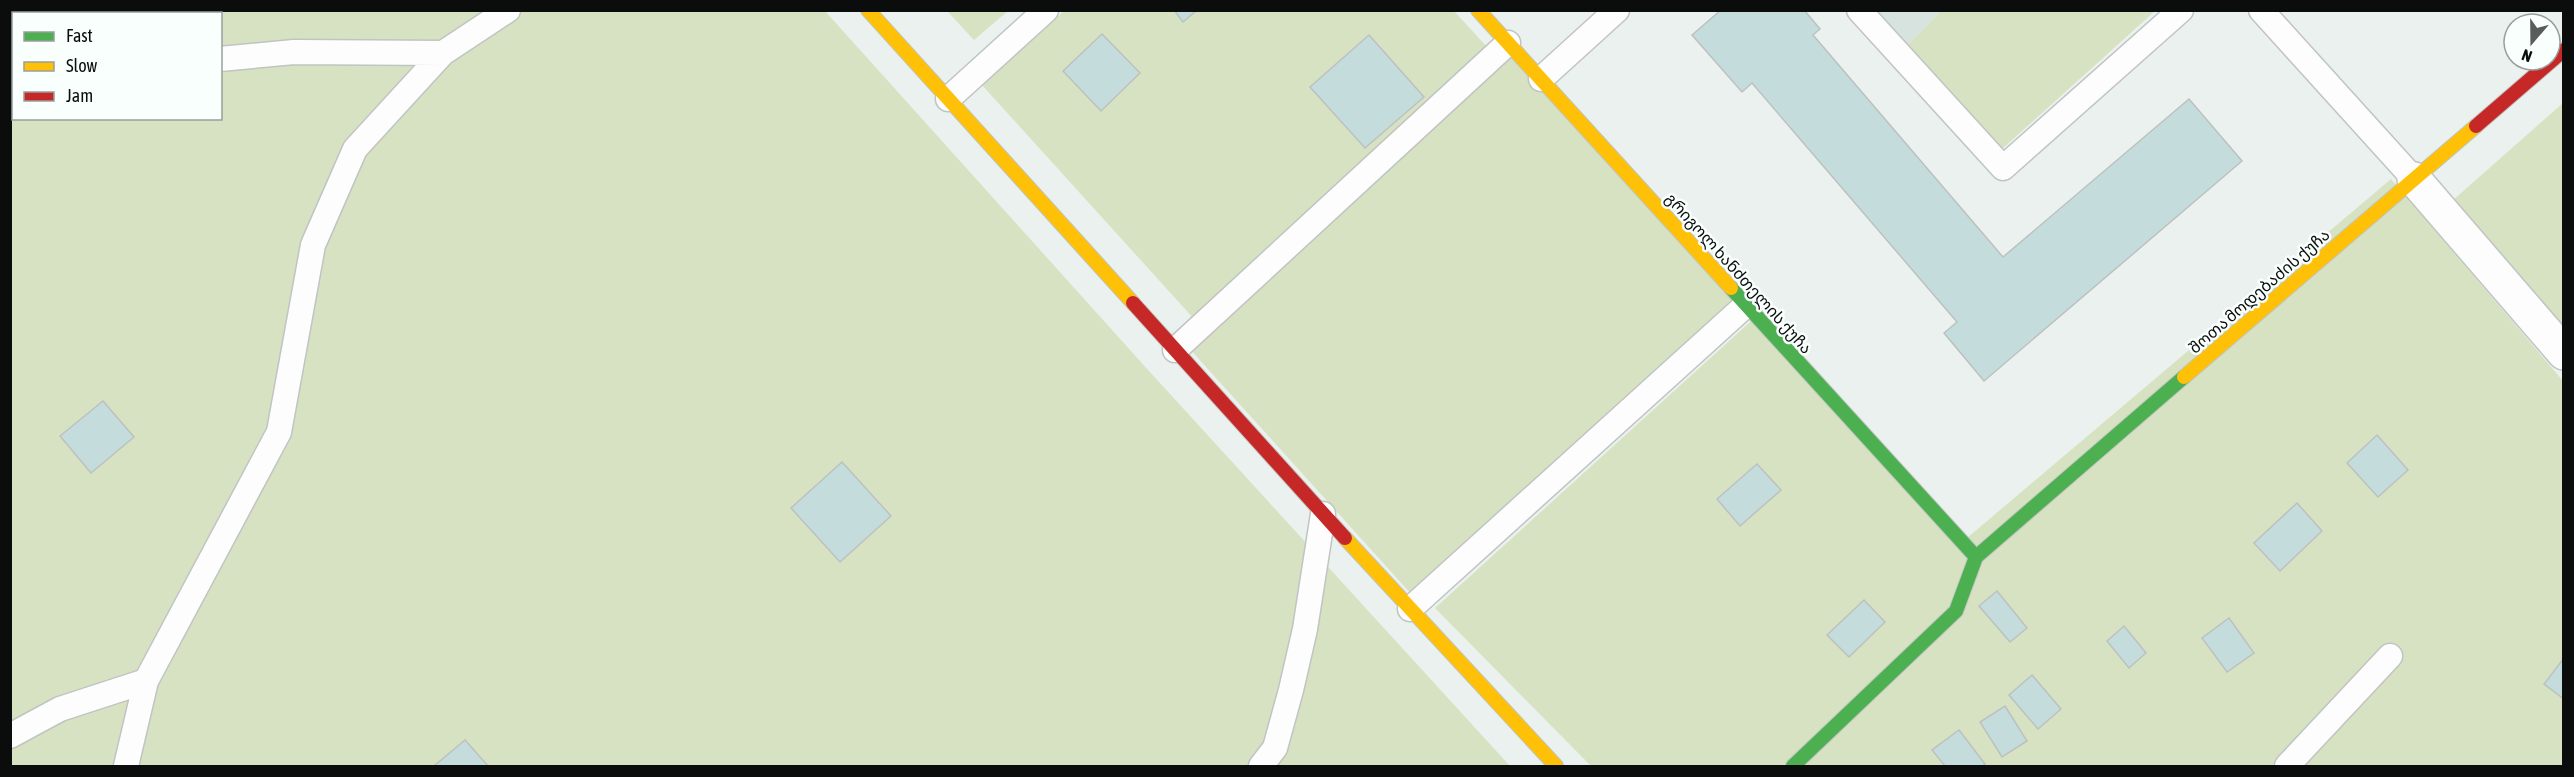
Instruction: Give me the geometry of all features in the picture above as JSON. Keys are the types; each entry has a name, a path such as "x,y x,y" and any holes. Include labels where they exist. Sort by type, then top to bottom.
{"street":[{"path":"868,10 1323,514 1556,766"},
{"name":"გრიგოლ ხანძთელის ქუჩა","path":"1478,10 1976,557"},
{"name":"შოთა მოდებაძის ქუჩა","path":"1976,557 2564,50"},
{"path":"2414,178 2564,353"},
{"path":"1793,766 1956,611 1976,557"}],"lane":[{"path":"126,766 146,681 279,432 313,245 355,149 443,53 508,10"},
{"path":"948,99 1046,10"},
{"path":"1540,79 1617,10"},
{"path":"1859,10 2003,168 2181,10"},
{"path":"2261,10 2414,178"},
{"path":"1175,350 1508,43"},
{"path":"222,59 294,52 443,53"},
{"path":"1410,609 1746,305"},
{"path":"1261,766 1275,748 1291,690 1305,629 1323,514"},
{"path":"2287,766 2390,657"},
{"path":"10,736 60,709 146,681"}],"shaded area":[{"path":"1868,11 1941,11 1902,51"}],"green space":[{"path":"10,11 825,11 1149,371 1510,766 11,766"},
{"path":"947,11 1008,11 974,40"},
{"path":"1064,11 1454,11 1488,48 1195,320 981,84"},
{"path":"1941,11 2155,11 2002,149 1902,51"},
{"path":"1506,53 1736,303 1413,596 1188,347"},
{"path":"2563,103 2563,332 2452,201"},
{"path":"2391,179 2563,381 2563,766 1591,766 1435,608 1760,313 1967,538"}],"building":[{"path":"1174,10 1197,10 1183,22"},
{"path":"1721,10 1804,10 1820,29 1813,35 2003,257 2189,99 2242,161 1984,381 1944,333 1957,322 1752,83 1742,92 1692,35"},
{"path":"1102,34 1140,73 1101,111 1063,71"},
{"path":"1369,35 1424,97 1365,148 1310,87"},
{"path":"103,401 134,437 91,473 60,436"},
{"path":"2377,435 2408,470 2378,497 2347,463"},
{"path":"842,462 891,516 840,562 791,508"},
{"path":"1757,464 1781,490 1740,526 1717,499"},
{"path":"2297,503 2322,531 2280,571 2254,543"},
{"path":"1997,591 2027,628 2010,642 1979,606"},
{"path":"1864,600 1885,622 1849,657 1827,635"},
{"path":"2229,618 2254,653 2227,672 2202,638"},
{"path":"2124,626 2146,653 2129,668 2107,641"},
{"path":"2564,658 2564,699 2544,684"},
{"path":"2032,675 2061,709 2038,729 2009,695"},
{"path":"2005,706 2027,741 2002,757 1980,722"},
{"path":"1959,730 1985,764 1982,766 1945,766 1932,750"},
{"path":"465,740 488,766 434,766"}],"traffic: fast":[{"path":"1731,288 1976,557"},
{"path":"1793,766 1956,611 1976,557 2184,377"}],"traffic: slow":[{"path":"868,10 1133,303"},
{"path":"1478,10 1731,288"},
{"path":"2184,377 2476,126"},
{"path":"1345,538 1556,766"}],"traffic: jam":[{"path":"2476,126 2564,50"},
{"path":"1133,303 1345,538"}]}
